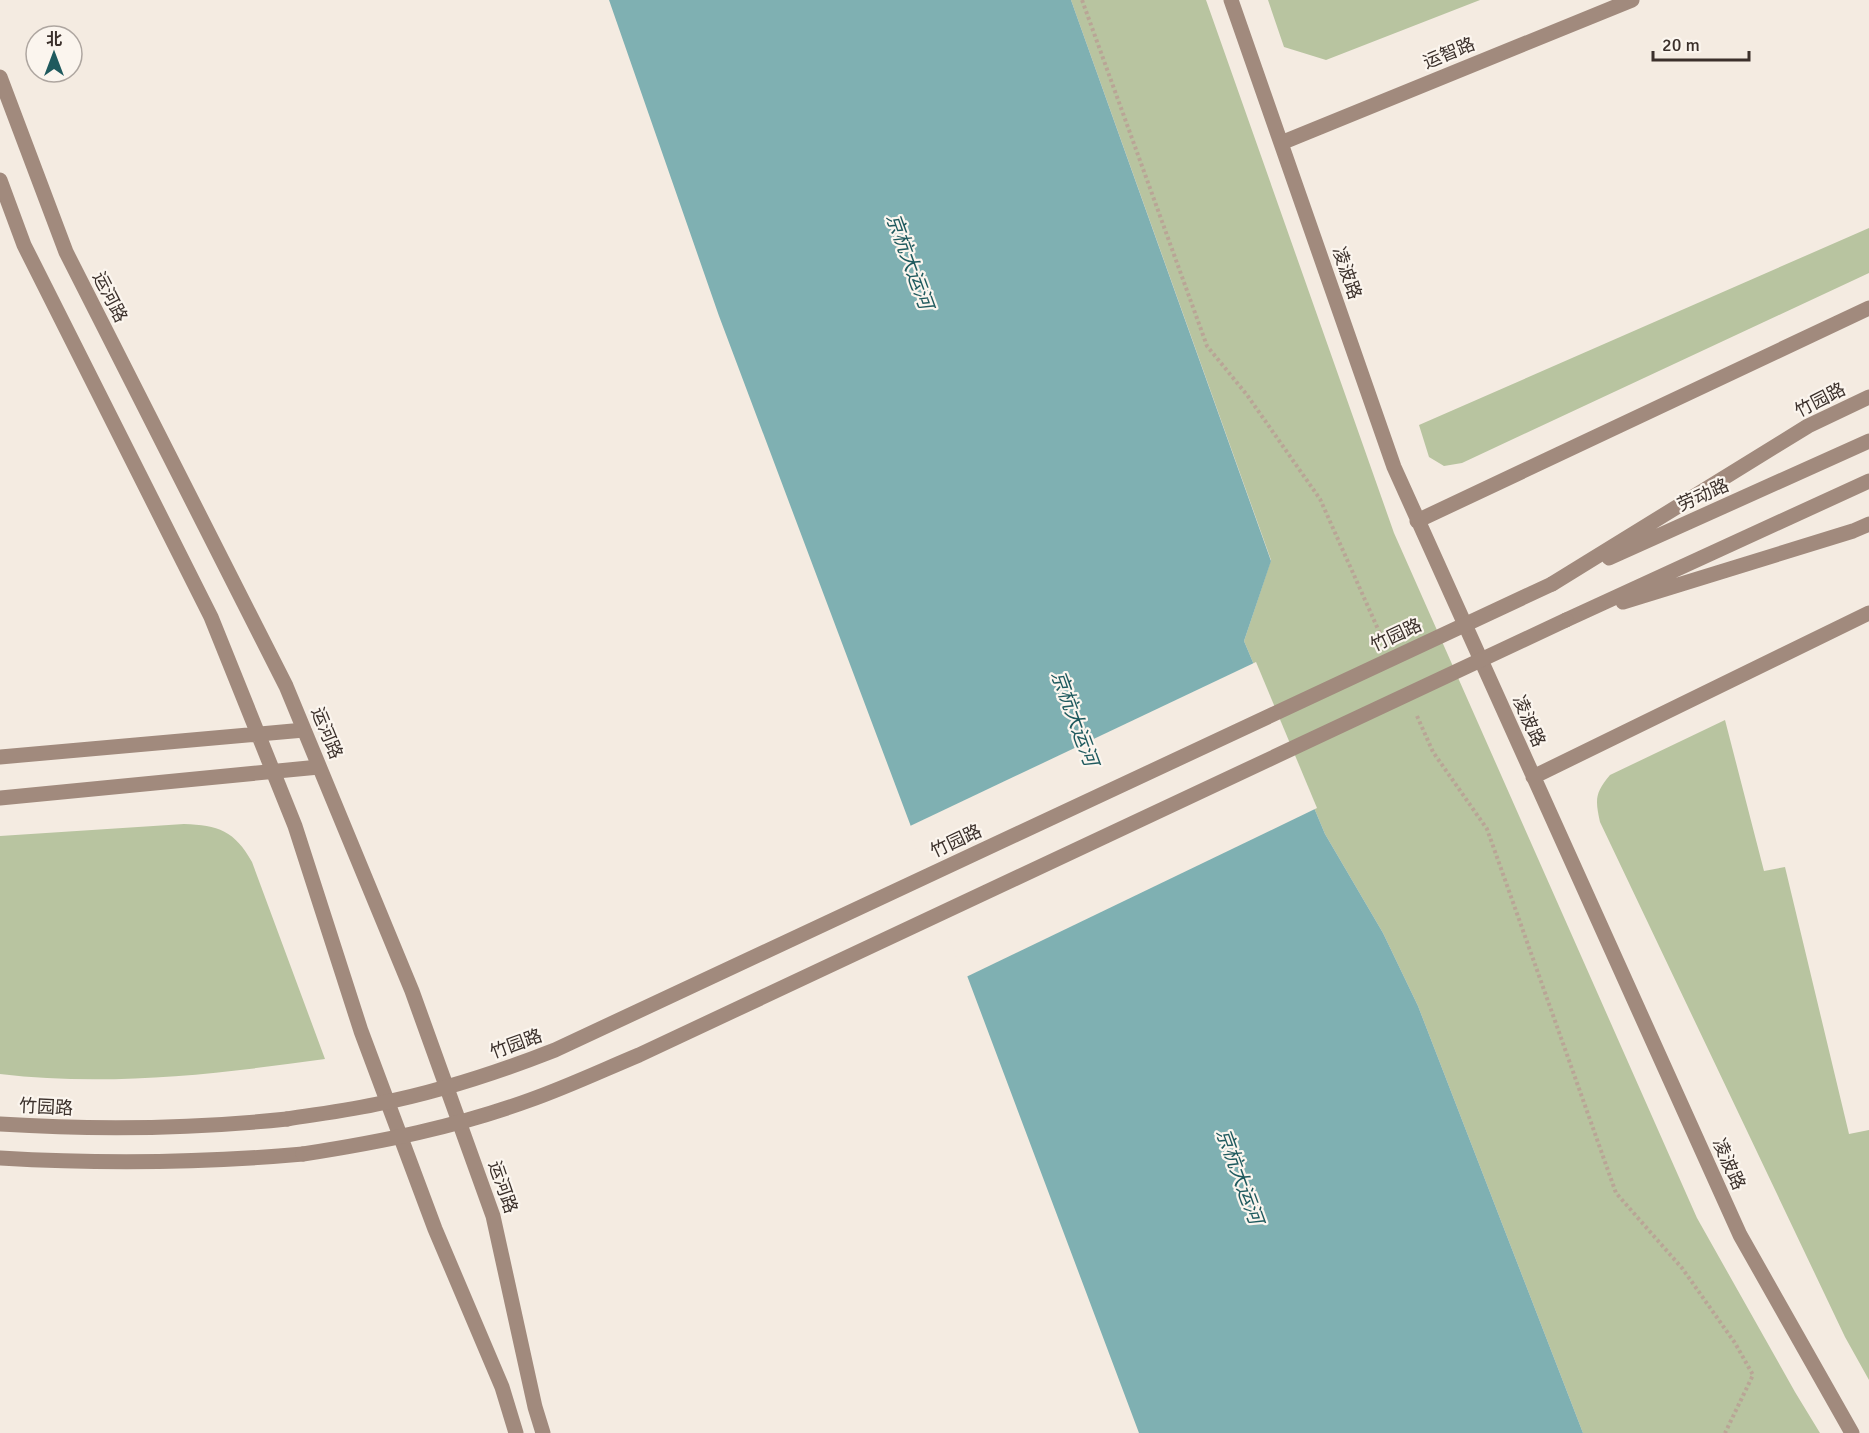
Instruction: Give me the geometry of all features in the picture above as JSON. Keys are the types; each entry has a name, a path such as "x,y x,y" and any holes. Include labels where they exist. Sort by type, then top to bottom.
{"street":[{"name":"凌波路","path":"1231,0 1394,467 1417,521 1740,1235 1852,1433"},
{"name":"运智路","path":"1281,143 1632,0"},
{"name":"运河路","path":"0,77 66,252 286,686 412,991 493,1216 535,1407 543,1433"},
{"path":"0,180 24,245 211,617 295,826 361,1031 435,1229 502,1387 516,1433"},
{"path":"1417,521 1869,308"},
{"name":"竹园路","path":"0,1124 64,1128 148,1129 286,1119 383,1103 445,1088 519,1064 572,1043 1552,584 1808,426 1869,397"},
{"name":"劳动路","path":"1552,584 1869,441"},
{"path":"0,1158 64,1162 151,1163 216,1161 303,1154 395,1138 458,1123 531,1100 639,1055 1566,620 1869,481"},
{"path":"1566,620 1853,531 1869,524"},
{"path":"1533,777 1869,614"},
{"path":"0,757 304,730"},
{"path":"0,798 320,767"}],"path":[{"path":"1082,0 1207,346 1247,395 1320,499 1386,646"},
{"path":"1414,710 1433,752 1487,829 1616,1193 1682,1268 1736,1343 1753,1375 1725,1433"}],"green space":[{"path":"1071,0 1206,0 1394,533 1697,1218 1820,1433 1583,1433 1418,1006 1383,933 1325,834 1244,641 1271,560"},
{"path":"1268,0 1480,0 1326,60 1284,47"},
{"path":"1869,228 1869,273 1462,463 1444,466 1429,457 1419,425"},
{"path":"1725,720 1764,871 1785,867 1849,1134 1869,1130 1869,1380 1845,1337 1600,822 1597,807 1599,792 1610,775"},
{"path":"184,824 207,826 224,832 239,843 252,862 325,1059 204,1074 123,1079 41,1078 0,1074 0,836"}],"water":[{"name":"京杭大运河","path":"609,0 1071,0 1271,561 1244,641 1325,834 1383,933 1418,1006 1583,1433 1139,1433 719,316"}],"pier":[{"path":"1256,662 1317,808 964,978 908,827"}]}
